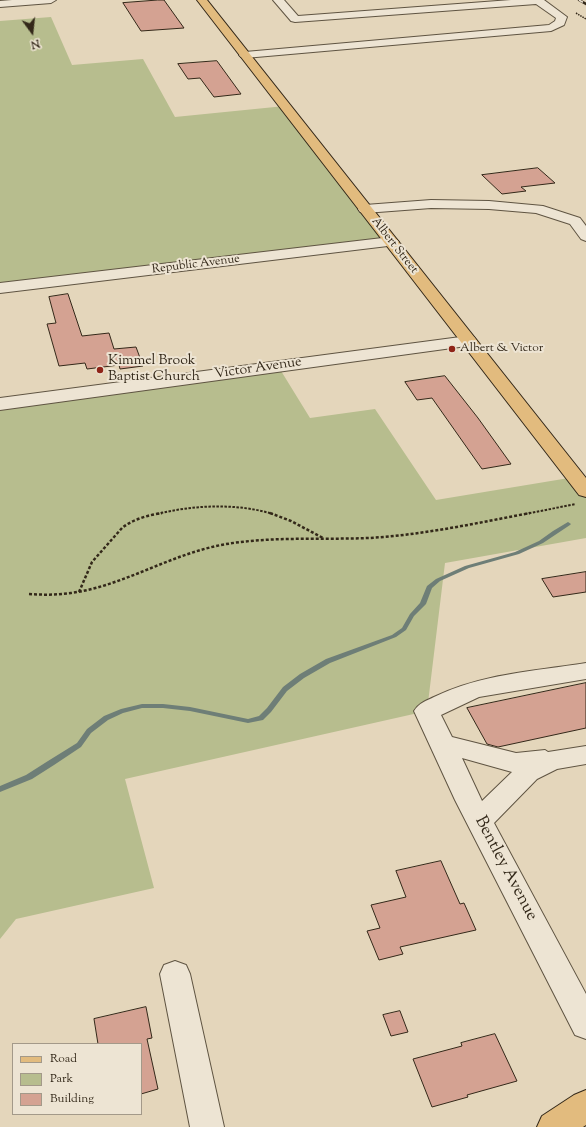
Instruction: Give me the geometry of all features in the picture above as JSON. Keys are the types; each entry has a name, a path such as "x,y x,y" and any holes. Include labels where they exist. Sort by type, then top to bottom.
{"main road":[{"name":"Albert Street","path":"202,0 468,341 583,497"},
{"path":"554,1127 586,1106"}],"street":[{"path":"0,4 52,0"},
{"path":"245,55 551,28 560,23 562,17 538,1 295,19 278,0"},
{"path":"365,209 431,204 538,208 575,221 586,236"},
{"name":"Republic Avenue","path":"0,288 392,242"},
{"name":"Victor Avenue","path":"0,404 468,341"},
{"name":"Bentley Avenue","path":"586,671 475,689 428,711 442,744 479,820 586,1025"},
{"path":"442,744 516,763 586,755"},
{"path":"479,820 528,772 552,760"},
{"path":"175,974 186,1020 195,1073 207,1127"}],"path":[{"path":"29,594 59,595 78,592 220,545 274,539 323,539 390,536 442,528 583,497"},
{"path":"78,592 86,571 94,558 106,545 127,525 149,516 185,510 219,507 244,507 272,513 296,523 323,539"}],"green space":[{"path":"51,17 72,65 143,59 175,117 285,106 391,242 0,288 0,21"},
{"path":"278,366 310,418 375,409 436,500 575,477 586,491 586,538 445,563 427,711 125,779 154,888 16,919 0,939 0,404"}],"building":[{"path":"164,0 184,28 141,31 123,3"},
{"path":"217,61 241,94 214,97 200,78 188,79 178,64"},
{"path":"538,168 555,183 521,187 526,191 502,194 482,175"},
{"path":"68,294 82,336 109,333 114,349 136,347 143,366 120,369 119,365 87,369 85,363 59,366 47,324 56,323 49,297"},
{"path":"445,376 478,418 511,464 482,469 432,398 417,400 405,382"},
{"path":"586,572 586,592 553,597 542,579"},
{"path":"586,683 586,728 498,747 487,744 467,708"},
{"path":"441,861 460,904 464,903 476,930 400,947 403,954 379,960 367,931 380,928 371,905 406,897 396,871"},
{"path":"146,1007 152,1038 147,1039 158,1089 142,1094 142,1043 98,1043 94,1019"},
{"path":"400,1011 408,1032 391,1036 383,1015"},
{"path":"495,1034 517,1081 467,1095 468,1097 432,1107 413,1059 462,1046 461,1043"}],"waterway":[{"path":"0,789 29,777 79,745 89,731 106,718 121,711 142,706 163,706 190,709 248,721 261,718 285,689 302,676 328,661 394,636 404,629 412,615 423,604 429,587 438,580 467,567 517,553 541,542 568,524"}],"railway":[{"path":"579,0 586,4"}],"place":[{"name":"Albert & Victor","path":"452,349"},
{"name":"Kimmel Brook Baptist Church","path":"100,370"}]}
